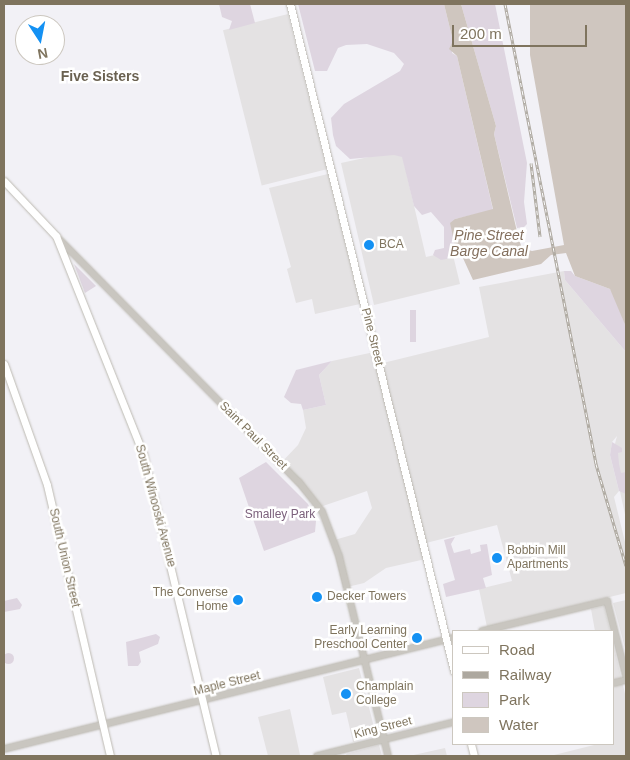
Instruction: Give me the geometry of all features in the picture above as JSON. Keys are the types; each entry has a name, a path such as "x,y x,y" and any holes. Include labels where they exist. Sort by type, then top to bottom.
{"main road":[{"name":"Pine Street","path":"290,4 450,639 452,655"},
{"name":"Saint Paul Street","path":"4,181 56,236"},
{"name":"South Winooski Avenue","path":"56,236 145,457 216,756"},
{"name":"South Union Street","path":"4,364 45,481 110,756"}],"street":[{"name":"Saint Paul Street","path":"56,236 318,504 334,537 388,756"},
{"path":"486,630 607,601 614,630"},
{"path":"615,633 626,676"},
{"name":"Maple Street","path":"4,749 204,702 364,659 450,639"},
{"name":"King Street","path":"317,756 452,723"}],"shaded area":[{"path":"288,14 327,169 262,185 223,30"},
{"path":"401,150 426,257 452,251 460,284 374,305 341,163"},
{"path":"328,174 360,304 315,314 312,299 296,303 287,269 291,267 269,188"},
{"path":"564,271 565,280 626,352 626,519 612,455 617,436 612,442 610,455 619,491 614,497 626,546 626,593 487,627 479,589 512,581 497,525 426,543 430,558 386,568 364,583 343,588 331,541 355,534 372,508 367,491 317,508 278,466 298,445 306,428 303,410 326,405 319,375 332,361 379,351 383,363 489,337 479,287"},
{"path":"626,600 626,652 613,603"},
{"path":"604,606 610,630 595,630 591,609"},
{"path":"615,651 626,698 626,756 550,756 594,745 615,745"},
{"name":"Champlain College","path":"359,668 376,735 353,742 346,712 332,715 323,677"},
{"path":"290,709 300,755 268,756 258,717"},
{"path":"379,745 382,756 347,756 346,754"},
{"path":"445,748 447,756 409,756"}],"green space":[{"path":"219,4 250,4 255,23 229,30 232,21 222,17"},
{"path":"298,4 444,4 453,41 452,53 457,56 493,210 455,219 462,256 441,260 433,255 435,250 444,248 444,227 431,212 422,215 414,206 402,157 394,155 350,159 336,146 331,118 344,104 400,71 404,64 394,53 367,44 346,45 338,48 327,71 315,71"},
{"path":"461,4 495,4 527,163 524,202 527,224 524,227 517,228 494,134 496,126"},
{"path":"74,264 96,286 85,293"},
{"path":"564,271 571,271 575,276 610,289 626,327 626,352 565,280"},
{"path":"410,310 416,310 416,342 410,342"},
{"path":"332,361 319,375 326,405 303,410 301,404 291,403 284,397 296,370"},
{"path":"612,442 622,448 622,452 618,453 621,473 626,472 626,494 619,491 610,455"},
{"name":"Smalley Park","path":"266,462 308,504 316,521 315,532 264,551 239,478"},
{"path":"455,537 451,544 454,553 470,549 471,554 481,551 480,545 487,544 492,575 483,578 486,588 446,597 443,584 455,580 444,540"},
{"path":"17,598 22,605 20,609 4,612 4,601"},
{"path":"156,634 160,637 158,644 139,652 141,662 138,666 128,666 126,642"},
{"path":"6,653 10,653 13,658 12,662 6,663 3,660 3,656"}],"water":[{"name":"Pine Street Barge Canal","path":"444,4 461,4 496,126 494,134 519,240 522,248 532,251 564,245 530,55 530,4 626,4 626,327 610,289 575,276 566,253 551,255 541,264 473,280 462,256 456,251 450,223 455,219 493,209 457,56 449,49 453,41"}],"railway":[{"path":"505,4 596,464 626,566"},
{"path":"531,163 540,236"}],"place":[{"name":"BCA","path":"369,245"},
{"name":"Bobbin Mill Apartments","path":"497,558"},
{"name":"Decker Towers","path":"317,597"},
{"name":"The Converse Home","path":"238,600"},
{"name":"Early Learning Preschool Center","path":"417,638"},
{"name":"Champlain College","path":"346,694"}],"district":[{"name":"Five Sisters","path":"100,76"}]}
